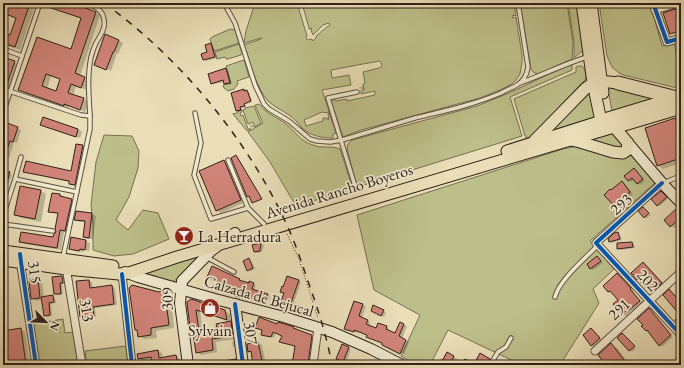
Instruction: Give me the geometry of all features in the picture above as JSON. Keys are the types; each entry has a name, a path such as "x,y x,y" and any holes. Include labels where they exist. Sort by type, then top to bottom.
{"highway":[{"path":"618,83 680,101"},
{"name":"Avenida Rancho Boyeros","path":"608,123 680,101"}],"main road":[{"path":"582,3 589,56 608,123 627,147 638,155 681,203"},
{"path":"591,3 599,67 597,82"},
{"path":"599,67 610,78 618,83"},
{"path":"527,144 536,139 586,88 597,82 608,81 618,83"},
{"name":"Avenida Rancho Boyeros","path":"65,263 125,273 570,140 608,123"},
{"name":"Avenida Rancho Boyeros","path":"65,263 126,266 135,264 527,144 608,123"},
{"path":"570,140 612,152 621,153 627,147"},
{"name":"309","path":"188,365 180,303 182,281 205,257 235,233"},
{"path":"3,251 20,258"},
{"path":"3,260 20,258 65,263"},
{"name":"Calzada de Bejucal","path":"104,265 138,277 284,317 318,328 352,340 383,354 402,365"},
{"name":"307","path":"235,304 244,365"}],"street":[{"path":"678,3 654,7 667,42 681,38"},
{"name":"293","path":"597,244 662,183"},
{"name":"202","path":"597,244 681,335"},
{"name":"315","path":"20,258 36,365"},
{"name":"313","path":"65,263 82,365"},
{"name":"291","path":"595,351 681,272"},
{"path":"125,273 132,365"},
{"path":"313,365 318,328"}],"lane":[{"path":"3,113 40,3"},
{"path":"65,263 77,192 90,129 88,91 90,67 94,50 104,24 104,19 99,10 87,3"},
{"path":"224,3 235,23 255,85 264,104 269,109 289,121 310,139 323,142 342,140 415,118 476,102 589,56"},
{"path":"518,3 528,67 525,77 519,84"},
{"path":"3,49 22,56"},
{"path":"3,89 81,115 90,116"},
{"path":"355,186 328,98 357,92"},
{"path":"195,114 201,142 194,175 211,220 248,208"},
{"path":"3,216 21,157"},
{"path":"228,160 248,208 264,224"},
{"path":"662,183 681,176"},
{"path":"15,179 77,192"},
{"path":"3,224 53,231"},
{"path":"555,297 560,285 597,244"},
{"path":"205,257 234,272"},
{"path":"490,365 498,352 506,347 511,338"}],"path":[{"path":"283,226 299,259 318,315 318,328"}],"green space":[{"path":"255,3 297,3 307,36 306,38 308,40 312,39 313,41 316,36 330,25 329,23 323,25 313,35 311,30 312,28 309,29 302,3 514,3 516,16 513,15 512,17 516,17 522,55 520,74 512,84 480,98 361,130 343,137 331,101 334,99 335,101 347,99 347,101 375,95 375,91 361,94 361,91 364,90 363,84 365,83 363,72 382,66 381,62 379,61 331,70 332,78 349,75 351,85 322,90 329,111 327,113 322,112 304,120 306,126 323,121 323,118 327,118 328,120 329,112 336,133 333,134 333,138 317,136 305,131 291,116 270,103 260,89 244,45 262,38 244,43 246,31"},
{"path":"520,3 567,3 573,43 572,59 538,74 533,72 531,69"},
{"path":"568,3 580,3 585,46 583,50 574,58 574,42"},
{"path":"599,3 650,3 662,46 674,44 681,69 681,89 623,75 612,67 607,56"},
{"path":"230,29 235,30 239,43 214,51 210,39"},
{"path":"239,44 242,53 241,55 228,59 225,57 217,59 215,52"},
{"path":"244,60 249,77 237,81 238,84 234,89 228,91 223,85 231,83 226,66"},
{"path":"568,65 572,65 572,70 510,97 522,136 357,187 347,149 348,144 352,140 477,106 509,93"},
{"path":"582,66 585,71 585,80 530,137 526,139 514,99 576,72 576,67"},
{"path":"609,86 658,99 612,111 608,90"},
{"path":"590,91 596,117 551,131"},
{"path":"259,104 268,113 286,124 309,144 340,149 353,189 296,206 270,162 248,132 263,123 255,105"},
{"path":"254,106 261,123 255,127 253,122 248,124 243,110"},
{"path":"242,110 240,113 241,116 243,115 248,129 251,129 247,131 233,114"},
{"path":"613,133 621,142 622,145 619,149 585,140"},
{"path":"104,135 132,136 139,151 138,168 129,197 116,220 128,230 143,210 158,213 169,239 133,254 114,256 93,250 91,205 96,162"},
{"path":"578,146 611,157 624,155 633,156 656,182 590,241 614,269 593,289 599,303 560,365 522,365 448,330 430,365 417,365 401,356 420,315 374,290 357,215 563,149"},
{"path":"195,257 197,258 197,261 173,282 147,274 148,272"},
{"path":"63,319 65,333 73,332 78,365 38,365 33,324"},
{"path":"126,346 128,365 87,365 85,351"}],"building":[{"path":"3,3 19,8 21,3 30,3 15,47 3,43 3,33 10,35 16,18 3,13"},
{"path":"49,3 72,3 96,12 75,73 85,77 81,88 71,84 68,93 84,98 80,110 18,90 37,37 71,49 81,18 48,7","holes":["46,74 60,79 56,91 42,86"]},
{"path":"681,7 681,30 670,34 663,13"},
{"path":"105,34 119,40 106,70 94,65"},
{"path":"211,43 215,57 203,60 201,54 207,52 205,45"},
{"path":"3,57 15,61 6,87 3,86"},
{"path":"226,68 230,83 224,84 223,80 211,84 208,74"},
{"path":"244,89 244,91 247,90 251,101 244,104 245,106 240,107 241,110 236,111 231,93"},
{"path":"43,117 78,129 76,137 40,125"},
{"path":"675,118 677,123 681,121 681,158 657,166 645,128"},
{"path":"7,123 18,127 13,142 10,141 3,158 3,136"},
{"path":"76,144 83,145 75,185 69,184 69,181 23,172 26,161 71,171"},
{"path":"236,155 262,199 252,203 249,196 247,197 231,158"},
{"path":"224,160 241,200 216,211 199,171"},
{"path":"634,168 643,179 637,184 632,178 628,181 624,176"},
{"path":"3,170 10,172 4,190 3,190"},
{"path":"622,181 630,192 620,200 624,204 618,210 604,195"},
{"path":"20,186 41,190 35,219 14,215"},
{"path":"661,191 667,197 657,206 651,199"},
{"path":"52,193 60,194 60,196 72,199 65,231 60,230 57,248 19,242 21,232 53,237 56,232 55,229 58,213 48,212"},
{"path":"643,207 649,213 644,218 638,211"},
{"path":"677,208 681,213 681,217 670,227 664,220"},
{"path":"76,211 92,213 89,238 83,237 85,221 74,220"},
{"path":"618,232 620,239 609,242 608,239 614,233"},
{"path":"71,237 86,240 85,250 80,249 79,251 69,249"},
{"path":"632,242 633,247 617,249 617,243"},
{"path":"261,243 260,251 254,252 252,245"},
{"path":"597,256 601,261 590,269 587,264"},
{"path":"249,258 253,268 247,271 243,261"},
{"path":"643,262 662,283 651,293 631,273"},
{"path":"212,266 240,279 239,280 254,283 252,289 268,294 266,302 241,295 240,298 235,296 238,289 224,283 223,285 207,277"},
{"path":"617,273 631,288 630,289 640,301 622,314 613,304 618,300 603,286"},
{"path":"62,276 63,283 60,283 61,294 54,294 52,277"},
{"path":"287,276 299,280 291,303 308,309 306,315 279,307 284,293 280,292"},
{"path":"38,279 40,298 31,299 29,280"},
{"path":"89,280 90,288 112,285 114,304 93,307 94,316 80,317 76,281"},
{"path":"132,285 159,292 161,291 168,299 166,301 169,325 151,328 151,335 138,337 137,330 135,330 129,288"},
{"path":"669,289 681,303 681,327 675,320 680,315 663,295"},
{"path":"53,295 54,302 49,303 50,315 44,316 41,297"},
{"path":"191,299 225,310 227,320 196,310 199,331 217,328 216,324 231,321 233,336 212,339 213,350 196,353 192,327 190,327 187,303"},
{"path":"354,301 363,304 359,316 368,320 366,324 376,328 378,323 387,326 386,329 395,333 400,322 404,324 399,336 406,340 400,354 382,345 382,343 366,337 367,335 354,330 354,332 344,329"},
{"path":"373,305 384,310 381,316 371,311"},
{"path":"649,308 671,335 659,346 647,330 646,331 641,326 643,325 637,319"},
{"path":"259,317 277,324 278,322 294,327 293,328 312,335 308,364 298,363 298,365 292,365 295,346 279,342 282,336 273,332 271,337 261,335 262,330 255,328"},
{"path":"21,328 26,365 3,365 3,331"},
{"path":"591,328 600,338 591,346 583,335"},
{"path":"622,333 635,346 629,351 617,338"},
{"path":"258,342 263,365 253,365 251,351 248,352 247,344"},
{"path":"611,343 628,365 606,365 598,355"},
{"path":"342,344 349,347 343,362 336,359"},
{"path":"158,350 159,358 176,355 178,364 152,365 151,357 138,359 137,354"},
{"path":"447,352 454,356 450,365 440,365"},
{"path":"480,353 490,359 486,365 462,365 465,359 474,364"},
{"path":"236,359 236,365 218,365 217,362"}],"railway":[{"path":"104,3 158,47 183,73 207,100 250,158 268,188 295,244 320,316 332,365"}],"cycle path":[{"path":"653,3 667,42 681,38"},
{"path":"662,183 596,243 681,335"},
{"path":"20,254 36,365"},
{"path":"122,274 132,365"},
{"path":"235,304 243,365"}],"place":[{"name":"La Herradura","path":"184,236"},
{"name":"Sylvain","path":"210,308"}]}
